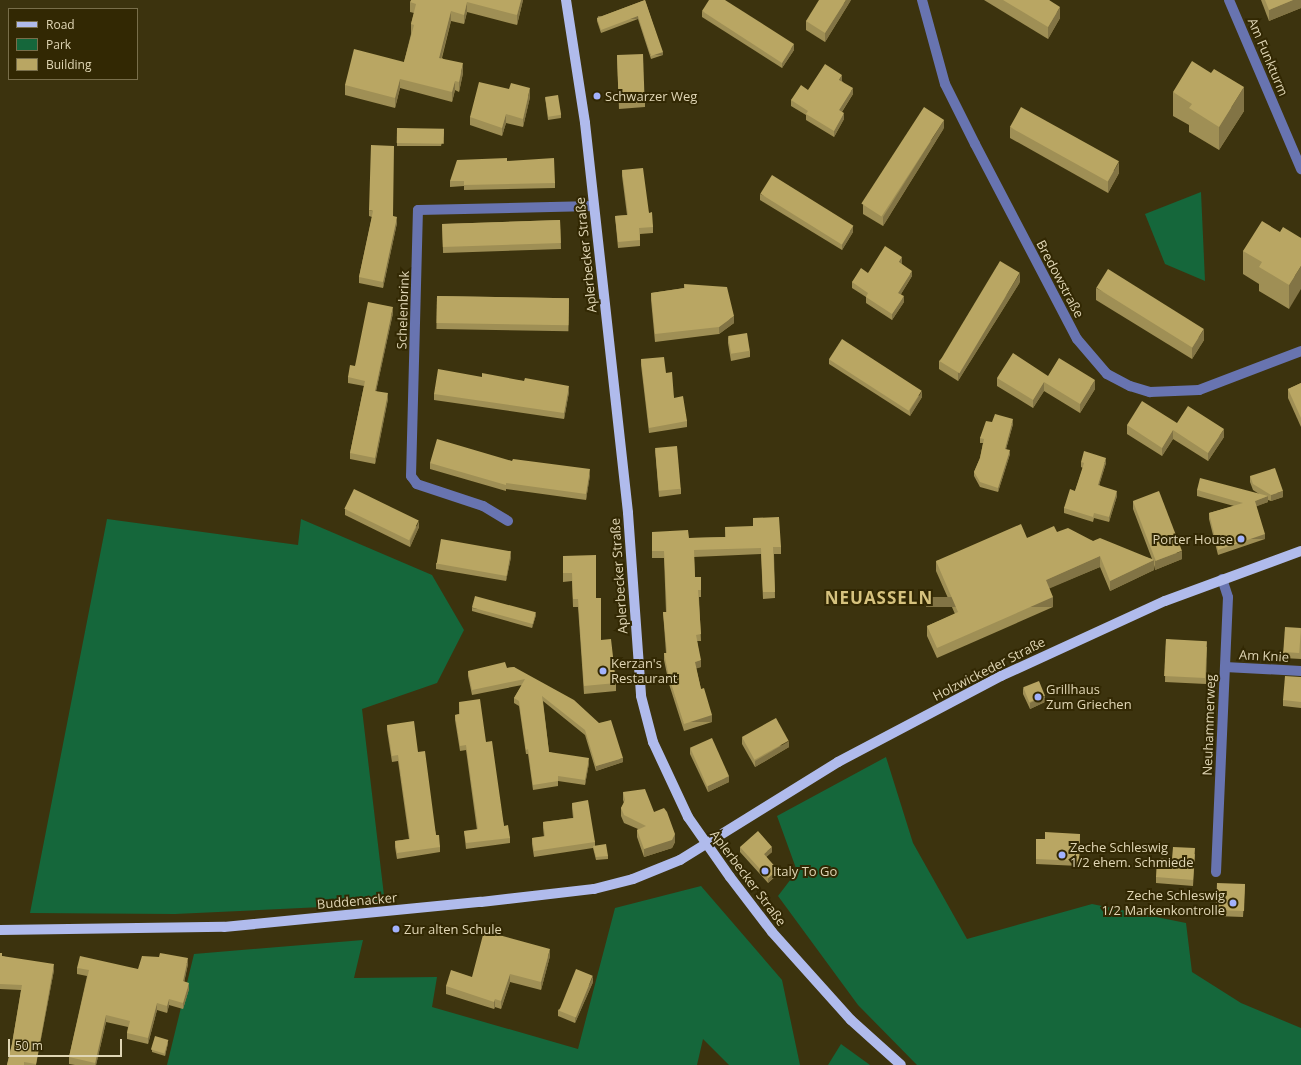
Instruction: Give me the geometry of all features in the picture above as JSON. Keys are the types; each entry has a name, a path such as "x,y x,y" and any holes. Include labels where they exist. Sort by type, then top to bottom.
{"main road":[{"name":"Aplerbecker Straße","path":"566,0 572,22 628,513 641,696 653,742 670,781 706,845 772,932 846,1015 901,1065"},
{"name":"Holzwickeder Straße","path":"706,845 838,762 1001,676 1088,634 1222,579 1301,550"},
{"name":"Buddenacker","path":"0,930 224,926 594,889 659,869 706,845"}],"street":[{"name":"Bredowstraße","path":"922,0 945,84 974,144 1076,339 1107,374 1130,386 1150,392 1199,390 1301,351"},
{"name":"Am Funkturm","path":"1229,0 1301,169"},
{"name":"Schelenbrink","path":"508,522 483,506 417,484 411,476 418,210 594,206"},
{"name":"Neuhammerweg","path":"1216,872 1228,597 1222,579"},
{"name":"Am Knie","path":"1225,667 1301,671"}],"green space":[{"path":"1201,192 1205,281 1165,264 1145,214"},
{"path":"107,519 298,545 301,519 432,575 464,630 437,683 362,709 385,904 175,914 30,913"},
{"path":"886,757 913,843 967,939 1092,904 1186,923 1192,972 1241,1003 1301,1028 1301,1065 917,1065 858,1005 778,896 797,871 777,816"},
{"path":"701,886 782,980 800,1065 729,1065 703,1039 697,1065 167,1065 194,954 363,940 354,978 437,977 432,1007 578,1049 615,908"},
{"path":"841,1044 870,1065 828,1065"}],"building":[{"path":"411,0 521,0 517,15 467,2 464,15 451,11 439,58 463,63 459,82 455,81 452,92 400,79 395,98 345,85 354,49 404,62 414,25 411,24 416,4 410,2"},
{"path":"645,0 663,52 651,56 638,16 601,30 597,18"},
{"path":"709,0 725,0 794,44 782,63 702,11"},
{"path":"819,0 846,0 825,33 806,21"},
{"path":"1003,0 1049,0 1060,7 1048,27"},
{"path":"1265,0 1293,0 1269,10"},
{"path":"643,54 645,102 619,103 617,55"},
{"path":"1192,61 1211,73 1214,69 1244,87 1219,127 1189,108 1192,104 1173,92"},
{"path":"825,64 842,75 839,80 853,88 839,110 844,113 834,131 806,114 808,111 791,100 801,85 808,90"},
{"path":"479,82 509,89 511,83 530,88 523,119 506,114 502,128 470,117"},
{"path":"558,95 561,115 548,117 545,97"},
{"path":"924,107 944,120 881,217 861,203"},
{"path":"1021,107 1119,161 1108,181 1010,127"},
{"path":"397,128 444,129 444,144 397,143"},
{"path":"371,145 394,146 393,216 397,217 383,282 359,277 373,211 369,210"},
{"path":"507,158 507,161 554,158 555,183 464,185 464,181 450,181 457,160"},
{"path":"643,168 649,213 652,212 653,227 639,228 640,240 618,242 615,216 628,215 622,170"},
{"path":"772,175 853,226 842,245 760,194"},
{"path":"560,220 561,243 443,247 442,224"},
{"path":"1262,221 1280,232 1283,227 1301,238 1301,266 1289,285 1259,267 1262,262 1243,251"},
{"path":"885,246 902,257 899,262 912,271 898,293 904,296 892,314 866,297 868,293 852,282 861,268 868,273"},
{"path":"1000,261 1020,273 959,373 940,361"},
{"path":"1108,269 1204,329 1192,348 1096,288"},
{"path":"684,284 727,287 734,316 719,327 655,334 651,293 685,288"},
{"path":"437,296 569,298 569,325 437,323"},
{"path":"368,302 393,307 375,391 388,393 375,458 350,453 365,381 348,377 350,365 355,366"},
{"path":"747,333 750,351 731,354 728,336"},
{"path":"842,339 922,391 909,411 829,359"},
{"path":"1013,353 1048,376 1059,358 1095,380 1080,404 1044,382 1033,400 997,378"},
{"path":"664,357 666,373 672,372 674,398 683,396 687,421 649,428 641,359"},
{"path":"438,369 482,377 482,373 524,381 525,378 569,386 564,413 434,394"},
{"path":"1301,383 1301,418 1288,389"},
{"path":"1142,401 1177,423 1188,406 1224,429 1208,453 1173,430 1162,448 1127,425"},
{"path":"995,414 1013,419 1005,449 1010,450 998,488 980,482 974,472 980,458 984,439 980,438 986,421 992,422"},
{"path":"437,439 512,461 513,459 590,469 586,494 506,483 506,485 430,463"},
{"path":"677,446 681,489 659,491 655,448"},
{"path":"1084,451 1106,458 1098,485 1117,491 1109,517 1094,513 1093,517 1064,508 1070,489 1075,491 1084,463 1081,462"},
{"path":"1275,468 1283,491 1271,495 1253,484 1250,476"},
{"path":"1200,478 1268,496 1255,501 1265,534 1218,550 1209,513 1243,503 1197,490"},
{"path":"354,489 419,521 409,540 344,509"},
{"path":"1159,491 1182,551 1156,561 1133,501"},
{"path":"779,517 781,547 773,547 775,592 763,592 761,548 694,550 695,577 701,577 701,590 698,590 701,634 696,635 701,660 695,662 701,689 704,688 712,715 684,724 669,677 664,653 667,653 663,612 667,612 664,551 652,551 652,532 688,530 689,538 726,537 725,527 753,526 753,518"},
{"path":"1021,524 1027,538 1054,526 1057,532 1068,528 1093,541 1100,538 1154,560 1110,581 1100,556 1046,580 1053,597 937,648 927,626 958,612 936,561"},
{"path":"441,539 511,551 507,576 437,564"},
{"path":"596,555 596,598 601,598 601,640 611,639 616,683 584,686 578,599 573,599 572,573 563,573 563,556"},
{"path":"475,596 536,612 533,624 472,608"},
{"path":"1285,627 1301,628 1299,653 1283,652"},
{"path":"1166,639 1207,641 1205,678 1164,676"},
{"path":"505,662 507,668 514,667 574,700 599,723 611,720 623,758 596,766 585,730 542,696 549,752 589,758 585,780 558,776 558,781 533,785 519,701 514,698 525,679 472,690 468,671"},
{"path":"1285,676 1301,677 1301,702 1283,700"},
{"path":"1039,681 1045,696 1029,702 1023,687"},
{"path":"480,699 486,742 492,741 504,826 508,825 510,838 466,843 464,831 478,829 466,745 460,746 455,715 460,714 459,702"},
{"path":"776,718 789,741 754,760 742,737"},
{"path":"414,721 418,752 425,751 436,835 439,835 440,847 397,853 395,841 410,839 398,755 392,756 387,725"},
{"path":"712,738 729,776 707,786 690,748"},
{"path":"645,789 654,812 664,808 667,812 675,834 672,840 644,849 637,830 646,826 624,815 621,808 625,800 623,792"},
{"path":"588,800 595,842 534,851 532,838 545,836 543,822 574,818 572,803"},
{"path":"758,831 772,847 764,854 778,870 768,878 740,847"},
{"name":"Zeche Schleswig 1/2 ehem. Schmiede","path":"1045,832 1080,834 1079,861 1036,859 1036,839 1045,839"},
{"path":"606,844 608,856 596,857 593,846"},
{"path":"1173,847 1195,848 1193,880 1156,877 1157,858 1172,859"},
{"name":"Zeche Schleswig 1/2 Markenkontrolle","path":"1217,883 1245,884 1244,911 1216,910"},
{"path":"484,931 550,949 541,982 510,974 501,1001 495,999 494,1002 446,986 451,970 472,977"},
{"path":"0,953 2,953 2,956 54,964 36,1064 24,1062 24,1065 7,1065 22,985 0,984"},
{"path":"160,953 188,958 183,981 189,983 183,1003 169,999 167,1006 157,1003 148,1038 127,1033 130,1021 106,1015 95,1063 69,1057 89,970 77,968 80,956 138,969 142,956 159,957"},
{"path":"576,969 593,976 576,1017 559,1011"},
{"path":"155,1036 168,1040 164,1053 151,1049"}],"place":[{"name":"Schwarzer Weg","path":"597,96"},
{"name":"Porter House","path":"1241,539"},
{"name":"Kerzan's Restaurant","path":"603,671"},
{"name":"Grillhaus Zum Griechen","path":"1038,697"},
{"name":"Zeche Schleswig 1/2 ehem. Schmiede","path":"1062,855"},
{"name":"Italy To Go","path":"765,871"},
{"name":"Zeche Schleswig 1/2 Markenkontrolle","path":"1233,903"},
{"name":"Zur alten Schule","path":"396,929"}],"district":[{"name":"NEUASSELN","path":"879,598"}]}
